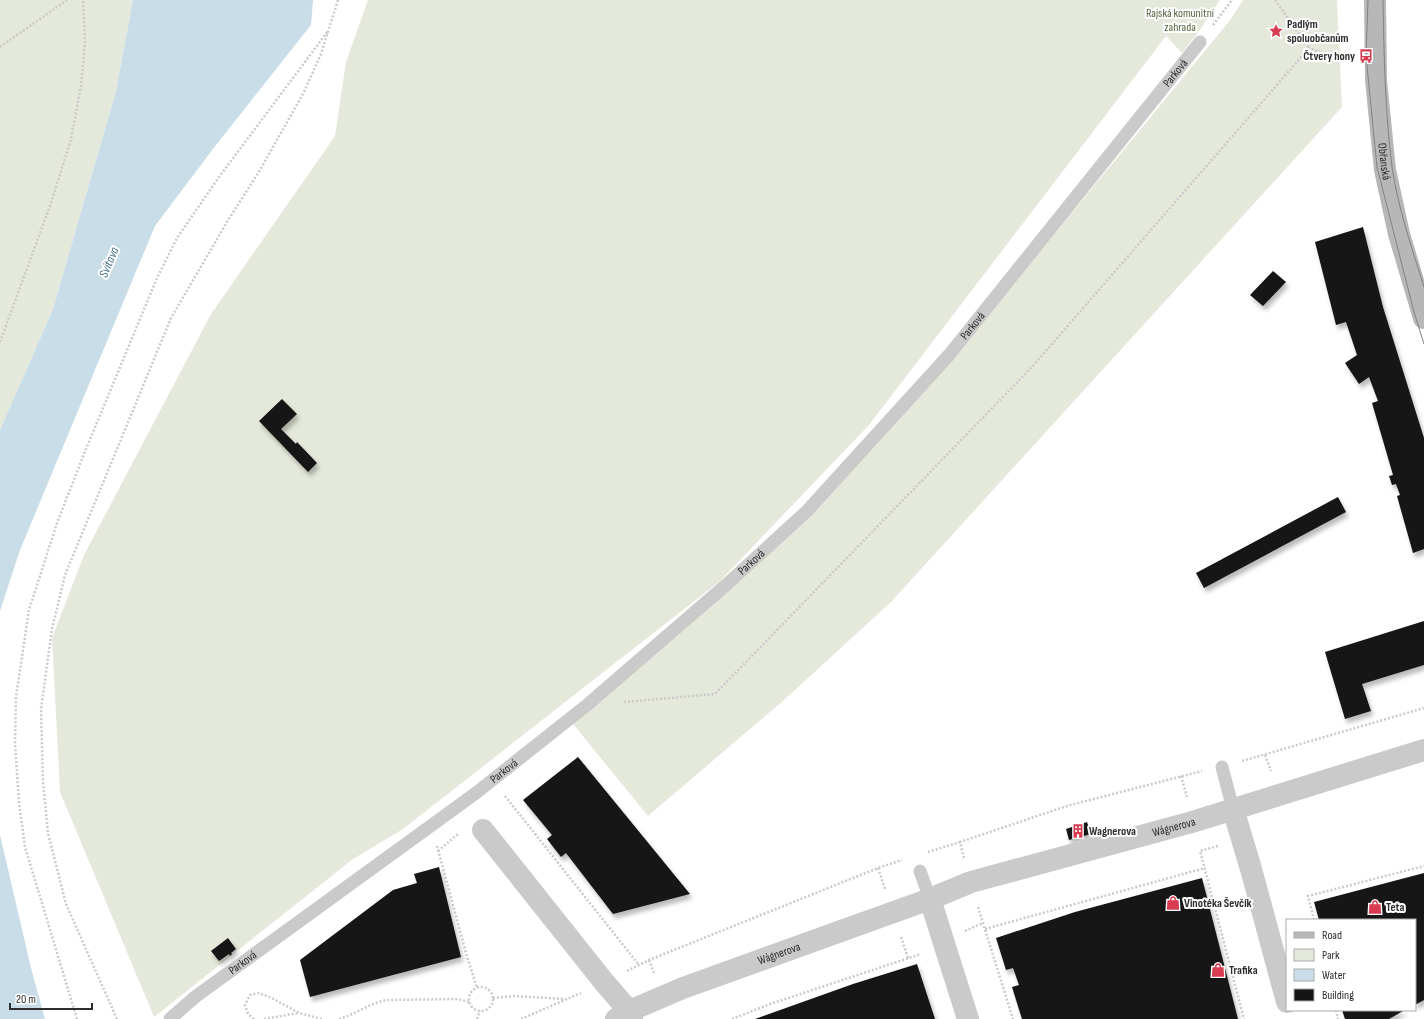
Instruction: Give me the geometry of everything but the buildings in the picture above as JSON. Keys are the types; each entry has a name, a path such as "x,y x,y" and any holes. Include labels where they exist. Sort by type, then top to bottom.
{"main road":[{"name":"Obřanská","path":"1375,0 1376,80 1385,170 1399,234 1424,318"}],"street":[{"name":"Wágnerova","path":"626,1016 683,988 930,899 971,882 1233,810 1424,750"},
{"path":"1233,810 1251,869 1286,998"},
{"path":"483,830 604,982 626,1016"},
{"path":"930,899 968,1019"}],"lane":[{"name":"Parková","path":"170,1019 195,997 476,793 587,705 726,585 807,511 949,355 1200,42"},
{"path":"1222,767 1233,810"},
{"path":"920,871 930,899"}],"path":[{"path":"0,47 67,0"},
{"path":"0,342 51,203 71,139 81,86 85,43 83,0"},
{"path":"117,1019 66,904 48,833 43,782 41,709 52,629 65,575 171,318 227,222 260,170 304,92 321,54 338,0"},
{"path":"1200,42 1232,0"},
{"path":"1275,0 1309,48 1343,61"},
{"path":"77,1019 25,846 19,803 15,743 16,696 29,610 60,516 157,278 178,238 219,177 330,29"},
{"path":"587,705 715,694 1032,367 1309,48"},
{"path":"1222,767 1424,708"},
{"path":"505,796 639,965"},
{"path":"431,825 466,953 478,988"},
{"path":"923,854 960,842"},
{"path":"649,960 878,868 908,858"},
{"path":"1314,919 1308,896 1424,866"},
{"path":"985,929 1205,868"},
{"path":"732,1019 770,1004 922,954 920,948 983,923"},
{"path":"482,987 490,990 494,998 493,1004 485,1011 480,1011 471,1007 469,1002 469,996 472,991 482,987"},
{"path":"254,1019 248,1014 245,1005 250,995 259,993 272,998 299,1013 322,1019"},
{"path":"494,998 514,996 566,999"},
{"path":"339,1019 377,1002 387,1000 458,999 469,1002"},
{"path":"477,1019 480,1011"},
{"path":"264,1019 299,1013"}],"green space":[{"path":"0,0 133,0 116,91 53,309 0,430"},
{"name":"Rajská komunitní zahrada","path":"368,0 1220,0 1182,53 1166,36 869,425 720,581 403,829 353,859 154,1017 60,792 52,638 84,555 211,314 335,136 346,62"},
{"path":"1243,0 1337,0 1342,107 891,602 784,700 648,816 573,724 812,515 955,355 1231,19"}],"water":[{"name":"Svitava","path":"133,0 313,0 311,25 216,145 155,226 20,550 0,611 0,430 53,309 116,91"},
{"path":"0,835 32,972 45,1019 0,1019"}],"tram line":[{"path":"1368,0 1366,56 1377,167 1414,312 1424,344"},
{"path":"1383,0 1386,104 1392,167 1402,213 1424,287"}],"place":[{"name":"Padlým spoluobčanům","path":"1276,31"},
{"name":"Čtvery hony","path":"1366,56"},
{"name":"Wagnerova","path":"1078,831"},
{"name":"Vinotéka Ševčík","path":"1173,903"},
{"name":"Teta","path":"1375,907"},
{"name":"Trafika","path":"1218,970"}]}
